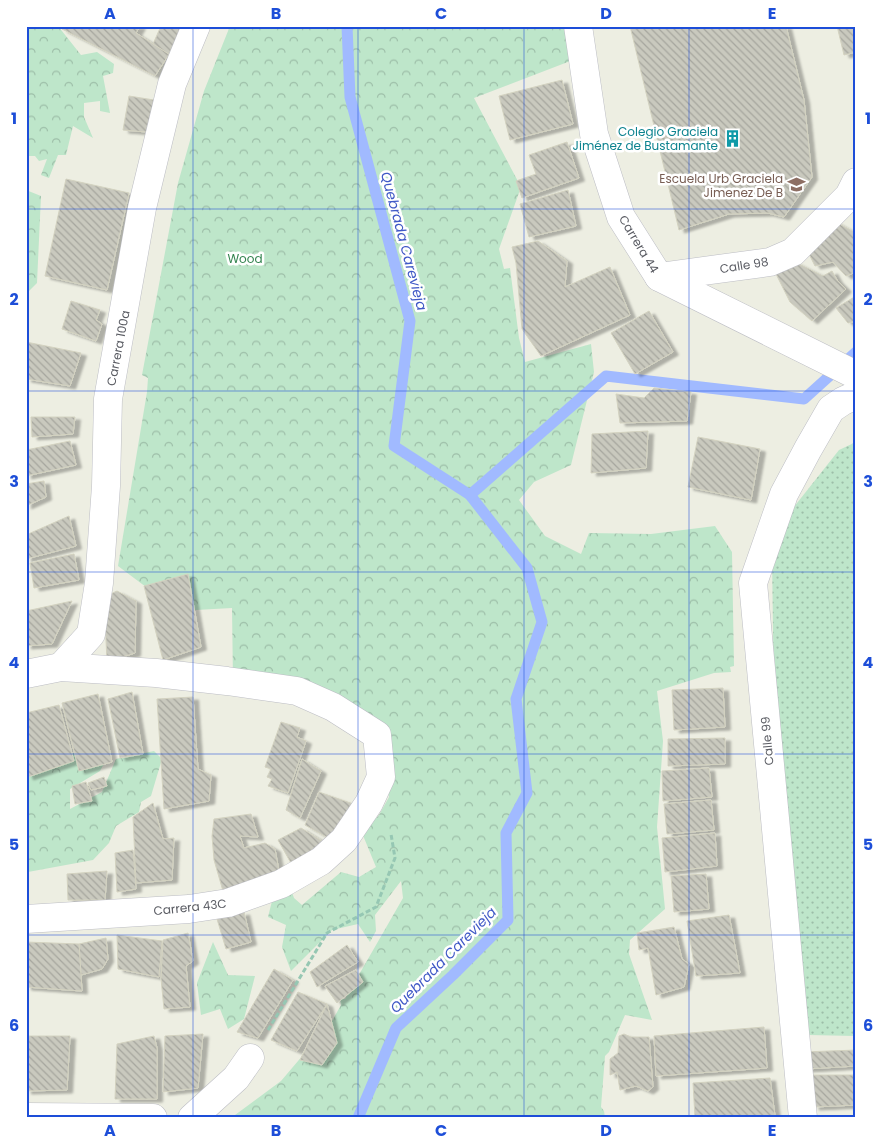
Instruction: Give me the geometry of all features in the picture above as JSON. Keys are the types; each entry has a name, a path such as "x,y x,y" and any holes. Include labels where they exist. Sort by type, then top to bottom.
{"street":[{"name":"Carrera 100a","path":"61,667 91,634 99,583 106,486 108,400 142,208 172,84 196,26"},
{"name":"Carrera 44","path":"578,26 594,134 621,217 658,277 822,358 854,381"},
{"name":"Calle 98","path":"658,277 770,262 793,252 849,196 856,182"},
{"name":"Calle 99","path":"803,1118 753,583 784,494 831,409 843,401 854,381"},
{"name":"Carrera 43C","path":"26,919 189,909 228,903 281,884 321,861 344,840 370,803 381,777 377,735 333,707 297,691 123,670 61,667"},
{"path":"26,674 61,667"},
{"path":"192,1118 236,1078 250,1058"},
{"path":"26,1117 153,1118"}],"path":[{"path":"250,1058 327,933 376,907 395,858 390,831"}],"green space":[{"path":"29,26 58,26 81,55 97,52 114,64 113,73 103,76 110,113 100,111 100,101 84,103 84,117 93,138 73,126 66,155 58,155 49,178 41,175 47,159 39,161 35,156 27,156 26,153 26,28"},
{"name":"Wood","path":"230,26 567,26 573,60 474,98 521,187 499,249 504,269 510,268 519,338 525,362 591,344 594,372 571,465 534,482 519,500 545,536 581,554 589,533 651,534 715,526 732,552 734,666 730,667 731,672 714,673 657,691 663,741 657,827 665,909 630,940 629,954 652,1020 625,1015 609,1052 605,1056 601,1107 605,1118 231,1118 281,1081 332,1021 341,1005 340,999 345,999 403,898 401,881 375,915 376,931 370,942 358,924 332,930 291,971 282,947 286,925 268,917 275,889 290,887 294,898 302,905 341,872 359,877 376,867 362,833 379,815 389,797 379,732 233,681 232,608 178,611 118,566 147,392 148,378 142,375 178,183 204,91"},
{"path":"26,190 41,196 37,283 26,294"},
{"path":"856,442 856,1036 808,1035 774,708 772,553 786,517 839,450"},
{"path":"103,747 108,756 100,771 70,789 70,809 102,792 116,759 154,751 162,759 151,796 141,802 139,812 116,826 109,843 93,860 28,872 26,779 60,756"},
{"path":"213,942 228,975 255,976 244,1019 228,1029 220,1009 201,1015 197,983"}],"building":[{"path":"63,26 140,26 136,33 169,54 155,76 62,29"},
{"path":"161,26 182,27 169,54 153,44"},
{"name":"Colegio Graciela Jiménez de Bustamante","path":"630,26 786,26 804,100 812,177 784,217 768,213 729,214 679,230"},
{"path":"837,26 856,26 856,52 844,55"},
{"path":"562,80 573,124 510,140 499,96"},
{"path":"129,96 154,100 147,132 123,130"},
{"path":"567,142 579,178 522,198 516,181 536,174 529,155"},
{"path":"66,179 129,193 107,290 45,276"},
{"path":"568,190 576,226 529,237 520,204"},
{"path":"834,221 856,233 856,272 846,276 833,262 815,266 804,244"},
{"path":"538,241 567,261 565,287 610,267 630,315 541,356 522,329 516,263 512,247"},
{"path":"793,261 823,276 832,271 837,280 846,289 812,321 790,302 773,268"},
{"path":"856,296 856,321 848,323 836,308"},
{"path":"71,301 100,310 96,320 102,324 96,341 62,329"},
{"path":"649,311 673,352 635,374 611,333"},
{"path":"26,342 81,353 70,386 26,379"},
{"path":"654,388 691,392 687,421 620,423 616,394 644,398"},
{"path":"31,417 75,417 73,434 32,437"},
{"path":"648,431 646,468 591,473 592,434"},
{"path":"698,437 760,449 751,500 688,487"},
{"path":"70,441 76,465 26,476 26,450"},
{"path":"44,481 46,497 26,506 26,484"},
{"path":"69,516 76,546 26,559 26,535"},
{"path":"74,554 79,580 34,588 30,563"},
{"path":"188,574 201,647 163,660 144,586"},
{"path":"117,591 136,601 135,653 107,662 104,597"},
{"path":"72,601 52,644 26,646 26,611"},
{"path":"723,688 725,727 674,730 672,690"},
{"path":"132,692 143,754 120,758 108,699"},
{"path":"98,694 112,762 79,771 62,703"},
{"path":"193,697 198,769 211,775 209,801 164,809 157,699"},
{"path":"59,705 74,761 28,777 26,771 26,713"},
{"path":"281,722 300,728 297,737 306,741 288,793 268,786 272,779 267,777 271,769 265,767"},
{"path":"725,738 725,764 668,766 668,739"},
{"path":"302,759 321,771 300,818 286,810"},
{"path":"709,768 712,797 663,801 662,771"},
{"path":"104,777 107,786 91,790 88,783"},
{"path":"86,782 92,801 75,804 72,786"},
{"path":"319,792 359,806 337,843 305,825"},
{"path":"711,800 714,830 667,834 664,804"},
{"path":"153,803 163,839 174,838 172,880 136,883 133,817"},
{"path":"251,814 258,837 240,836 244,848 265,843 275,849 280,877 225,898 214,860 212,836 214,819"},
{"path":"301,828 322,841 311,860 296,872 278,840"},
{"path":"715,833 717,866 665,872 662,838"},
{"path":"133,850 136,889 117,892 115,853"},
{"path":"107,871 105,900 68,900 67,874"},
{"path":"706,874 709,909 674,912 671,876"},
{"path":"244,912 251,942 226,949 217,919"},
{"path":"729,915 740,973 696,976 687,921"},
{"path":"674,927 682,959 689,964 684,987 656,995 648,948 639,950 637,933"},
{"path":"188,933 193,961 186,966 190,1007 164,1009 161,979 163,940"},
{"path":"117,935 162,941 159,977 118,969"},
{"path":"106,938 108,959 102,969 81,975 79,944"},
{"path":"26,942 79,944 82,991 26,987"},
{"path":"347,945 358,962 317,987 310,972"},
{"path":"274,969 293,980 258,1038 237,1032"},
{"path":"356,970 363,982 337,1003 325,986"},
{"path":"298,992 327,1004 297,1051 271,1040"},
{"path":"327,1004 337,1043 322,1065 300,1060"},
{"path":"764,1027 767,1068 656,1076 654,1036"},
{"path":"203,1034 198,1088 163,1092 165,1036"},
{"path":"624,1034 631,1037 649,1037 653,1087 648,1091 636,1086 620,1090 617,1072 610,1075 610,1059 618,1053 619,1036"},
{"path":"26,1036 70,1036 67,1090 26,1091"},
{"path":"154,1036 157,1048 157,1099 115,1099 117,1044"},
{"path":"856,1050 856,1066 806,1069 803,1052"},
{"path":"810,1075 856,1075 856,1105 814,1107"},
{"path":"770,1078 775,1116 763,1118 695,1118 693,1083"}],"waterway":[{"name":"Quebrada Carevieja","path":"347,26 350,97 410,321 394,446 470,495 527,568 542,622 516,699 527,793 506,833 508,920 396,1028 358,1118"},
{"path":"470,495 606,376 804,399 856,352"}],"place":[{"name":"Colegio Graciela Jiménez de Bustamante","path":"732,138"},
{"name":"Escuela Urb Graciela Jimenez De B","path":"797,185"}]}
